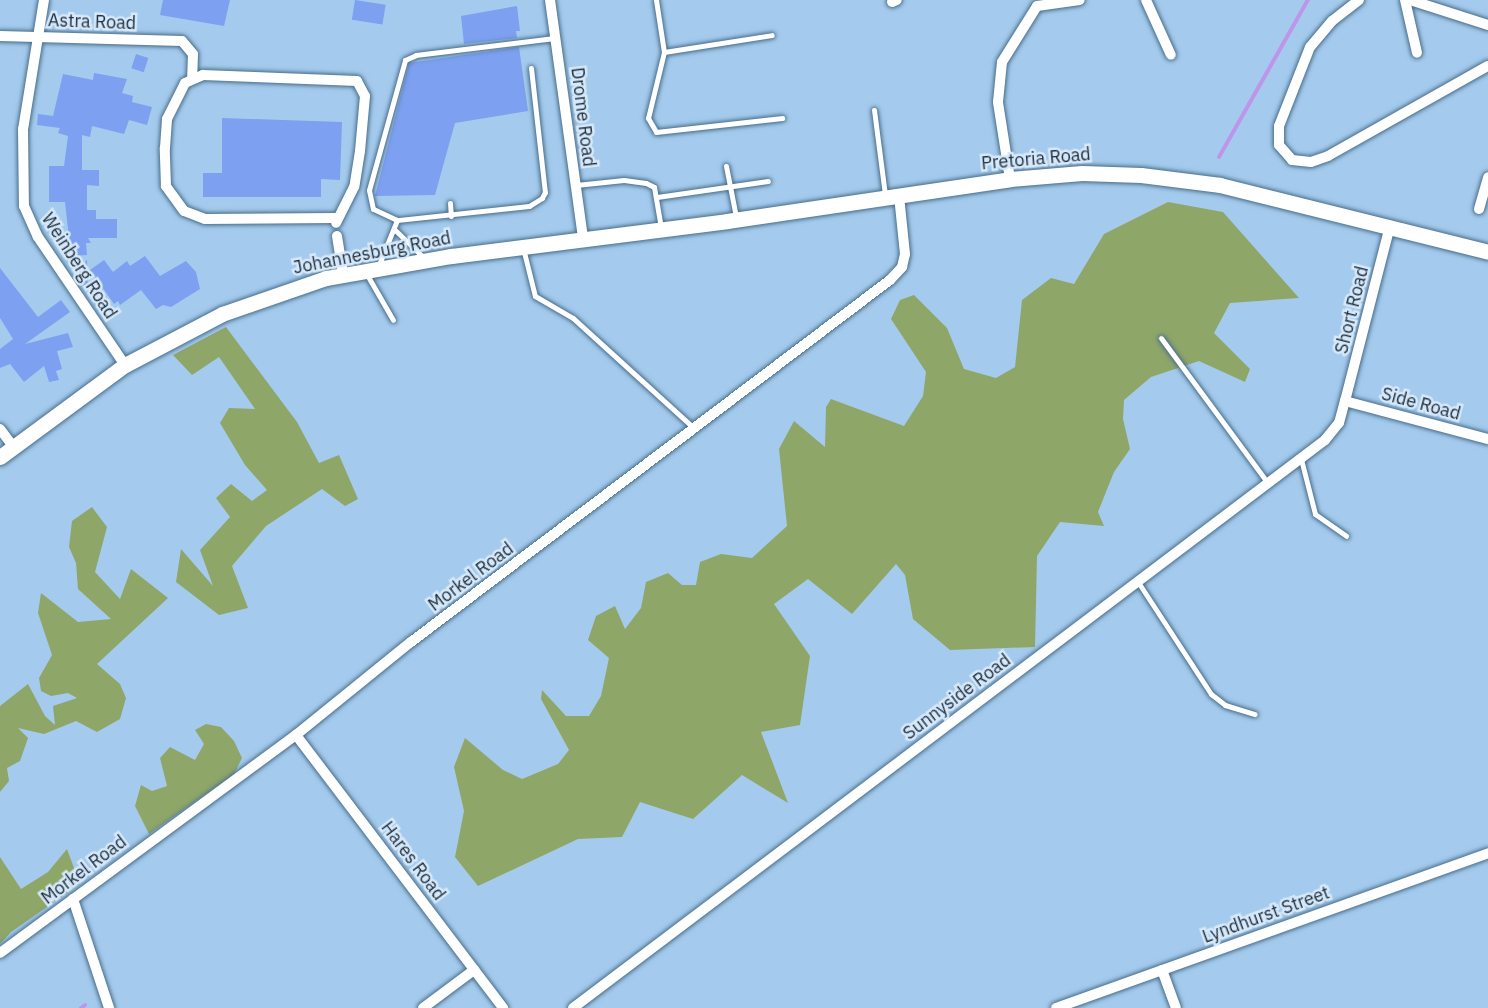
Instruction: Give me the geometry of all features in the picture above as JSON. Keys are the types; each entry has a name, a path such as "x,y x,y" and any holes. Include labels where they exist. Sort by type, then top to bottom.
{"main road":[{"name":"Pretoria Road","path":"583,238 736,220 1010,179 1082,173 1183,179 1265,194 1488,252"},
{"name":"Johannesburg Road","path":"0,457 125,365 222,314 343,275 426,260 583,238"}],"street":[{"name":"Weinberg Road","path":"44,0 23,129 24,206 38,237 125,365"},
{"name":"Drome Road","path":"550,0 583,238"},
{"path":"1010,179 998,102 1002,62 1037,6 1080,0"},
{"path":"1146,0 1171,55"},
{"path":"1359,0 1332,21 1310,47 1279,126 1280,145 1292,160 1311,162 1328,156 1488,66"},
{"path":"1405,0 1417,53"},
{"path":"1410,0 1488,25"},
{"name":"Astra Road","path":"0,36 182,41 193,54 192,77"},
{"path":"235,74 357,81 365,96 360,151 354,187 335,221 206,219 193,216 177,205 166,186 168,119 177,92 192,77 235,74"},
{"path":"1479,209 1488,177"},
{"name":"Morkel Road","path":"0,953 296,735 411,642 695,429 897,272 905,254 892,196"},
{"name":"Short Road","path":"1345,401 1390,226"},
{"path":"337,236 343,275"},
{"name":"Side Road","path":"1345,401 1488,439"},
{"name":"Sunnyside Road","path":"573,1008 1301,459 1334,430 1345,401"},
{"path":"0,429 14,446"},
{"name":"Hares Road","path":"296,735 503,1008"},
{"name":"Lyndhurst Street","path":"1056,1008 1488,853"},
{"path":"73,899 110,1008"},
{"path":"423,1008 474,970"},
{"path":"1161,970 1176,1008"}],"lane":[{"path":"656,0 663,52 648,118 656,132 782,118"},
{"path":"663,52 772,35"},
{"path":"531,68 545,192 542,198 529,206 397,220 373,209 369,198 405,60 416,55 556,38"},
{"path":"874,110 892,196"},
{"path":"726,166 736,220"},
{"path":"576,185 637,180 654,187 661,229"},
{"path":"657,197 768,181"},
{"path":"450,203 451,216"},
{"path":"393,321 372,270 397,220"},
{"path":"394,229 426,260"},
{"path":"522,246 535,296 573,318 695,429"},
{"path":"1161,338 1268,483"},
{"path":"1301,459 1315,514 1346,536"},
{"path":"1138,582 1210,694 1225,705 1255,714"}],"green space":[{"path":"1168,202 1223,212 1299,298 1230,303 1214,333 1250,369 1245,382 1199,361 1151,377 1124,400 1123,419 1130,449 1114,472 1098,512 1104,526 1060,522 1037,556 1035,647 950,650 913,619 905,575 896,564 852,614 808,579 774,604 810,656 800,725 761,732 788,803 742,775 693,819 640,802 622,837 578,839 478,886 455,857 464,811 454,767 465,738 503,770 522,779 558,764 569,750 541,699 542,690 566,716 589,716 601,696 609,658 588,640 596,616 615,606 625,629 641,608 646,582 668,573 682,585 696,585 700,562 721,554 752,558 787,526 779,449 794,421 825,447 826,407 831,399 904,426 923,396 926,372 891,319 900,300 914,295 947,328 964,369 996,378 1015,367 1022,300 1051,278 1074,284 1104,234"},
{"path":"226,327 297,422 319,463 339,455 358,499 345,506 322,489 266,526 232,566 248,608 219,615 176,582 181,549 213,586 200,550 230,517 216,498 231,484 252,501 267,490 245,465 220,423 229,408 255,409 219,357 192,375 173,355"},
{"path":"92,507 107,527 95,572 120,599 131,569 168,598 97,664 120,684 126,698 120,719 97,732 76,721 44,734 18,728 28,738 20,761 7,768 9,781 0,792 0,706 28,684 45,716 55,725 53,706 77,698 68,693 51,696 41,691 39,678 52,655 38,613 41,593 78,622 111,619 78,589 76,563 69,547 72,521"},
{"path":"206,724 221,727 234,741 242,758 234,774 149,834 135,806 141,785 152,791 167,786 160,758 170,747 195,760 204,744 195,730"},
{"path":"67,849 80,884 11,932 0,944 0,857 21,889 48,872"}],"building":[{"path":"163,0 230,0 224,26 160,15"},
{"path":"355,0 386,5 382,25 352,20"},
{"path":"517,6 520,31 516,31 517,38 464,44 461,16"},
{"path":"519,47 528,111 455,123 435,195 375,196 409,63"},
{"path":"136,54 148,58 144,72 131,68"},
{"path":"94,73 127,79 122,93 133,96 132,102 152,107 147,125 129,120 124,134 92,126 90,137 82,135 82,170 99,170 99,186 87,185 87,210 96,210 96,219 117,219 117,238 88,238 91,243 86,243 87,255 71,256 65,202 49,202 49,166 64,166 68,136 58,133 60,128 37,125 38,114 53,116 63,74 93,80"},
{"path":"222,118 342,122 340,180 321,179 321,197 203,197 203,173 222,173"},
{"path":"145,256 160,276 186,261 196,272 200,289 171,307 163,305 156,309 141,290 120,305 118,301 114,304 90,270 104,260 113,272 127,261 130,266"},
{"path":"87,260 88,292 73,271"},
{"path":"0,268 38,317 61,300 70,312 25,344 68,333 73,347 57,351 62,369 56,371 59,380 49,382 44,366 24,382 10,364 0,368 0,349 13,339 0,318"}],"waterway":[{"path":"1219,157 1308,0"},
{"path":"81,1008 85,1005"}]}
